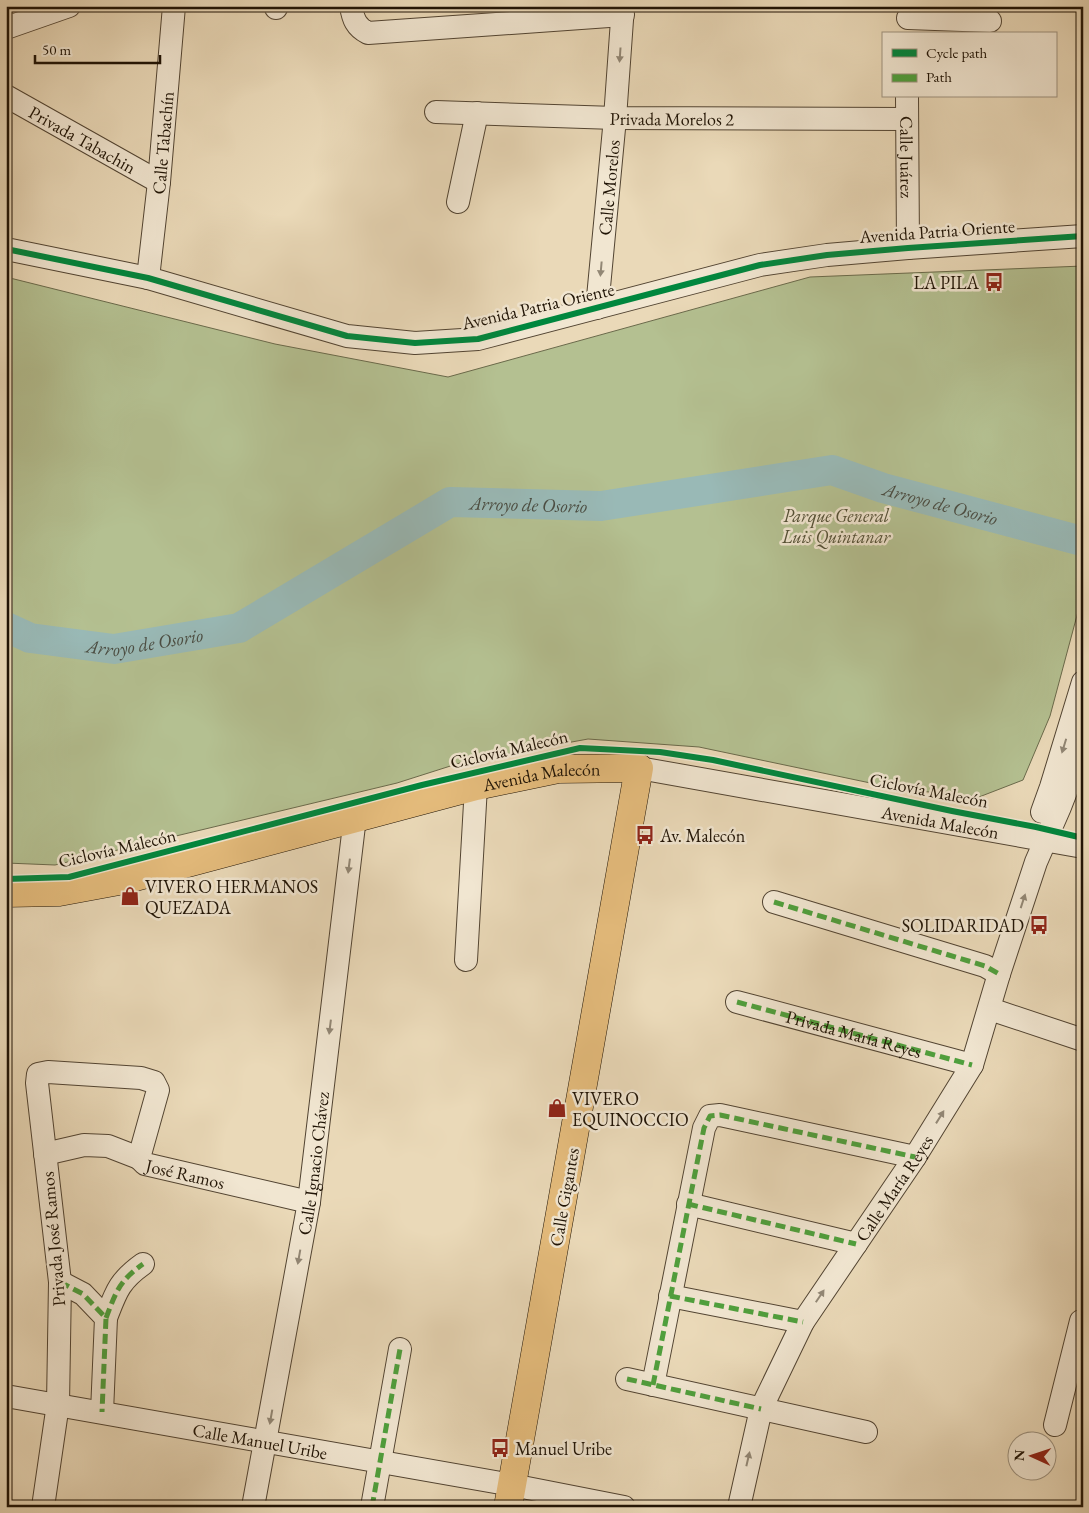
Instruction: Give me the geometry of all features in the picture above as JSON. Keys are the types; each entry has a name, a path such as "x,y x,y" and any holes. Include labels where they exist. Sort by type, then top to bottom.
{"main road":[{"name":"Avenida Malecón","path":"6,893 59,892 124,880 476,786 558,769 639,768"},
{"name":"Calle Gigantes","path":"510,1496 639,768"}],"street":[{"path":"6,28 69,6"},
{"name":"Calle Tabachín","path":"148,278 159,182 174,6"},
{"path":"351,6 358,28 368,33 623,11"},
{"name":"Calle Morelos","path":"597,308 623,11"},
{"path":"908,19 990,20"},
{"name":"Privada Tabachin","path":"6,96 159,182"},
{"name":"Calle Juárez","path":"908,98 908,248"},
{"name":"Privada Morelos 2","path":"436,112 615,118 907,119"},
{"path":"458,202 477,113"},
{"name":"Avenida Patria Oriente","path":"6,249 148,278 347,336 415,343 478,340 760,265 827,255 1083,236"},
{"name":"Calle María Reyes","path":"739,1507 761,1409 803,1322 915,1157 972,1065 999,974 1036,862 1038,839 1051,787 1083,682"},
{"path":"1038,839 1060,807 1083,748"},
{"name":"Avenida Malecón","path":"639,768 1083,847"},
{"path":"466,960 476,786"},
{"name":"Calle Ignacio Chávez","path":"254,1507 309,1202 355,817"},
{"path":"774,902 985,966 999,974"},
{"name":"Privada María Reyes","path":"737,1002 972,1065"},
{"path":"990,1009 1083,1040"},
{"name":"José Ramos","path":"38,1074 48,1072 141,1078 154,1082 158,1090 139,1158 145,1164 309,1202"},
{"name":"Privada José Ramos","path":"38,1074 37,1083 60,1282 58,1404 44,1507"},
{"path":"653,1385 704,1128 710,1116 720,1115 915,1157"},
{"path":"45,1154 84,1145 108,1146 139,1158"},
{"path":"688,1204 856,1244"},
{"path":"102,1412 106,1318 118,1288 129,1274 143,1264"},
{"path":"60,1282 83,1294 106,1318"},
{"path":"670,1296 803,1322"},
{"path":"1055,1425 1077,1362 1081,1322"},
{"path":"372,1507 400,1349"},
{"path":"627,1379 866,1432"},
{"name":"Calle Manuel Uribe","path":"6,1396 380,1462 510,1496 624,1507"}],"green space":[{"name":"Parque General Luis Quintanar","path":"1083,266 1083,593 1050,716 1023,780 979,797 899,789 699,747 588,739 463,762 397,783 55,865 6,863 6,277 275,344 448,377 810,277"}],"waterway":[{"name":"Arroyo de Osorio","path":"6,627 30,638 114,649 239,628 450,502 601,506 832,470 883,488 1078,540"}],"marked path":[{"path":"774,902 985,966 999,974"},
{"path":"737,1002 972,1065"},
{"path":"653,1385 704,1128 710,1116 720,1115 915,1157"},
{"path":"688,1204 856,1244"},
{"path":"106,1318 123,1282 143,1264"},
{"path":"60,1282 83,1294 106,1318 102,1412"},
{"path":"670,1296 803,1322"},
{"path":"372,1507 400,1349"},
{"path":"627,1379 761,1409"}],"cycle path":[{"path":"6,249 148,278 347,336 415,343 478,339 760,265 827,255 1083,236"},
{"name":"Ciclovía Malecón","path":"6,879 69,877 422,785 580,748 660,752 713,760 1083,838"}],"place":[{"name":"LA PILA","path":"994,282"},
{"name":"Av. Malecón","path":"645,835"},
{"name":"VIVERO HERMANOS QUEZADA","path":"130,896"},
{"name":"SOLIDARIDAD","path":"1039,925"},
{"name":"VIVERO EQUINOCCIO","path":"557,1108"},
{"name":"Manuel Uribe","path":"500,1448"}]}
